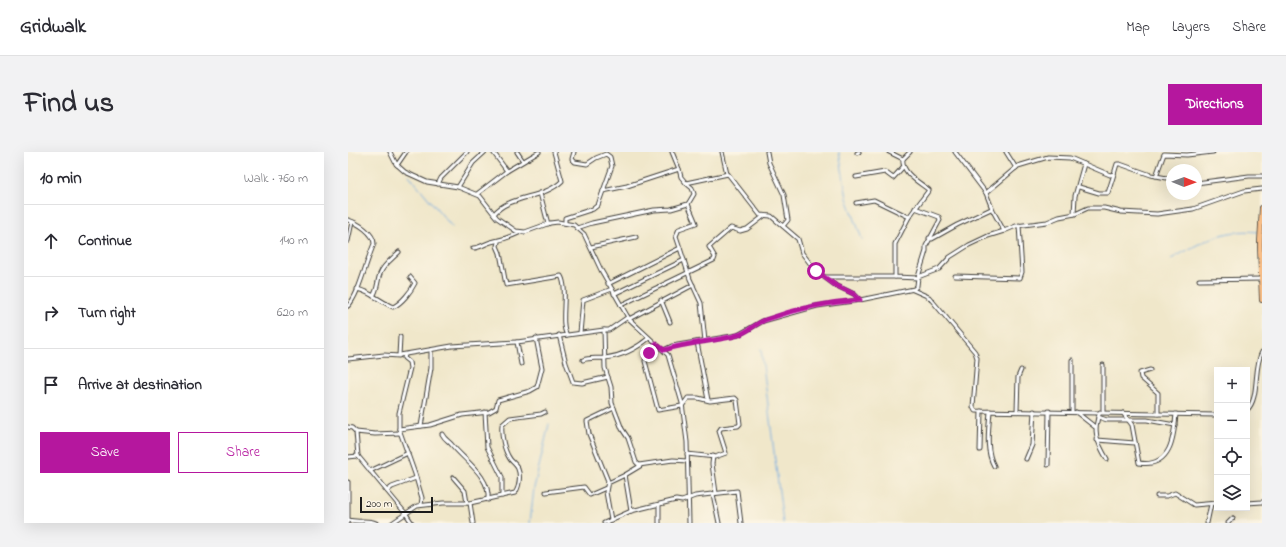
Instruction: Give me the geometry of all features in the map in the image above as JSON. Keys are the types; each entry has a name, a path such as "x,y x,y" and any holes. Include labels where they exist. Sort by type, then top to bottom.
{"highway":[{"path":"1262,208 1262,298"}],"street":[{"path":"390,152 397,165 405,172 427,182 458,187 477,194 486,202 494,214 516,231 521,232"},
{"path":"397,165 406,152"},
{"path":"438,184 441,178 466,152"},
{"path":"458,187 473,163 485,152"},
{"path":"493,152 507,171"},
{"path":"517,152 523,161"},
{"path":"477,194 507,171 539,152"},
{"path":"494,214 509,202 540,193 562,181 554,152"},
{"path":"565,223 565,218 593,209 598,205 612,166 610,157 606,154 587,164 575,162 572,159 574,152"},
{"path":"577,228 592,223 654,210 671,209 688,204 694,194 692,188 681,177 672,152"},
{"path":"722,152 727,174"},
{"path":"767,152 769,163 784,197 788,220 783,226"},
{"path":"890,152 903,159"},
{"path":"895,277 895,244 914,208 929,190 908,173 903,166 903,159 910,152"},
{"path":"955,152 986,194 1004,231"},
{"path":"1006,152 1016,168"},
{"path":"1066,158 1067,152"},
{"path":"1156,176 1164,154 1187,155 1211,152"},
{"path":"986,194 1016,168 1042,158 1066,158 1084,164 1100,172 1110,175 1114,174"},
{"path":"1074,214 1074,202 1084,164"},
{"path":"1078,187 1099,193 1108,193 1119,164 1166,178"},
{"path":"856,177 885,172 893,178 903,166"},
{"path":"603,191 627,186 679,169"},
{"path":"686,183 727,174 734,178 760,215 764,216"},
{"path":"1202,182 1249,176 1262,176"},
{"path":"824,277 918,277 939,269 950,257 969,245 988,236 1018,226 1047,222 1059,217 1074,214 1085,208 1112,209 1144,215 1163,214 1193,209 1244,191 1262,189"},
{"path":"540,193 548,224"},
{"path":"856,203 874,200 909,217"},
{"path":"688,204 696,223 678,229 676,236 688,273 701,303 705,341"},
{"path":"664,350 697,342 738,335 764,321 835,302 860,300 911,290 917,286 918,277 929,238 940,220 939,217 914,208"},
{"path":"929,238 932,239 956,225 992,209"},
{"path":"621,305 715,259 709,247 710,245 731,228 740,231 747,229 764,216 770,215 798,239 802,253 812,266 835,285 854,294 860,300"},
{"path":"348,220 362,227 374,240 357,289 348,306"},
{"path":"348,241 352,222"},
{"path":"473,248 498,242 521,232 548,224 565,223 577,228 584,234 608,284 629,318 649,338 664,350 670,362 682,406 687,454 690,523"},
{"path":"955,276 1020,278 1022,272 1018,226"},
{"path":"591,246 636,237"},
{"path":"498,242 497,246 500,252 506,284 561,276 565,306 564,329 567,335"},
{"path":"608,284 680,248"},
{"path":"373,296 376,292 379,276 383,267 399,252"},
{"path":"614,294 684,260"},
{"path":"357,289 392,307 397,305 415,283 410,277"},
{"path":"1199,280 1261,279"},
{"path":"348,359 405,355 452,346 517,342 536,338 609,330 661,300 693,285"},
{"path":"580,334 583,300 612,290"},
{"path":"911,290 929,297 975,352 977,358 973,407 975,411 1049,411 1214,415"},
{"path":"661,300 670,322"},
{"path":"604,330 605,368 614,408 622,429 628,438 636,462 641,465"},
{"path":"559,336 573,382 582,383 608,378"},
{"path":"400,337 400,355"},
{"path":"348,427 352,428 356,432 375,434 400,431 434,424 462,415 485,412 496,408 498,400 530,391 537,387 542,368 536,338"},
{"path":"583,360 591,358 605,358 627,353 649,338"},
{"path":"517,342 521,364"},
{"path":"697,342 708,400"},
{"path":"656,344 647,355 646,361 656,409 662,410 682,406 688,398 708,400 735,398 740,415 740,425 720,429 726,452 724,455 713,456 687,454"},
{"path":"421,426 431,368 431,350"},
{"path":"1250,406 1252,403 1259,359 1262,352"},
{"path":"405,355 404,358 409,362 410,368 399,413 400,431 422,498 421,505"},
{"path":"1072,360 1074,412"},
{"path":"1103,365 1102,412 1098,417 1095,427 1097,440 1107,459"},
{"path":"1017,411 1018,377 1021,370"},
{"path":"1150,370 1140,373 1141,378 1158,393 1158,414"},
{"path":"611,520 606,492 608,483 589,434 586,421 614,408"},
{"path":"980,450 981,411"},
{"path":"990,411 988,440 994,466"},
{"path":"1026,459 1032,445 1034,411"},
{"path":"1048,465 1049,411"},
{"path":"485,412 487,447 502,477 502,496"},
{"path":"392,523 412,508 421,505 469,503 515,493 519,483 518,468 511,460 505,448 501,431 502,426 510,418 541,414 545,412"},
{"path":"1074,412 1095,427"},
{"path":"1123,413 1130,421 1140,463 1162,459 1173,443 1176,414"},
{"path":"1098,417 1107,420 1147,420 1175,425"},
{"path":"356,432 358,456 412,523"},
{"path":"442,434 444,440 452,444 484,481 488,491 488,500"},
{"path":"1097,440 1135,443"},
{"path":"370,471 408,453"},
{"path":"348,457 358,456"},
{"path":"713,456 712,464 714,494 718,523"},
{"path":"608,483 641,465 673,460 687,461"},
{"path":"625,475 631,511"},
{"path":"454,477 465,491 473,523"},
{"path":"387,491 392,487 416,478"},
{"path":"348,482 349,521 369,521 376,523"},
{"path":"546,492 584,488 590,495 606,488"},
{"path":"604,523 631,511 676,500 682,501 688,497 737,491 741,523"},
{"path":"1157,496 1167,496 1175,493 1194,505 1214,504"},
{"path":"1250,503 1262,502"},
{"path":"1207,523 1211,504"},
{"path":"659,505 659,523"},
{"path":"1228,523 1233,518"}],"waterway":[{"path":"839,152 847,198 862,239"},
{"path":"409,175 452,227"},
{"path":"1171,259 1212,238 1233,232 1258,232"},
{"path":"761,349 783,523"},
{"path":"530,523 534,488 549,424"}],"route":[{"path":"649,353 656,344 664,350 672,346 722,339 738,335 758,323 794,312 835,302 860,300 854,294 841,289 816,271"}]}
